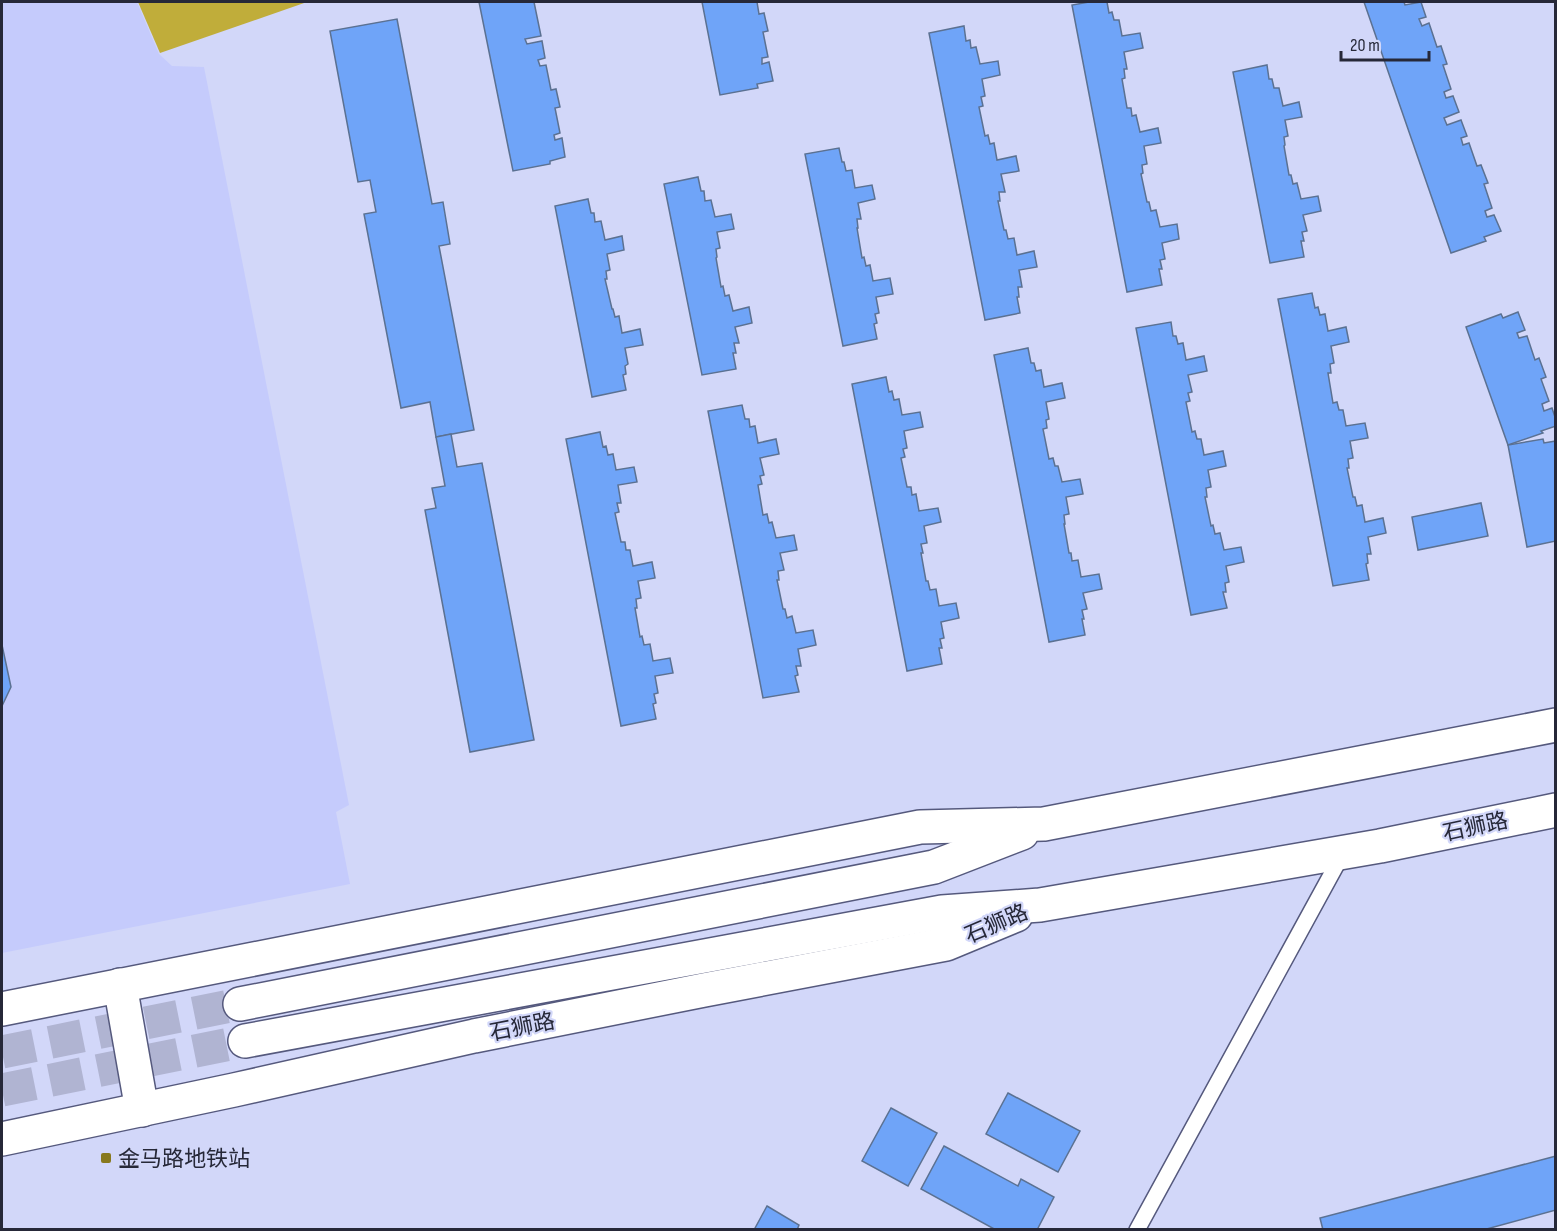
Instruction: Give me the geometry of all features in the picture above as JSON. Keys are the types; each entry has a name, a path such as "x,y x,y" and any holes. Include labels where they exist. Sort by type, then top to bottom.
{"main road":[{"path":"240,1004 934,867 1044,825 1556,725"},
{"name":"石狮路","path":"245,1041 942,912 1040,905 1343,852 1556,810"},
{"path":"2,1009 920,827 1044,825"},
{"name":"石狮路","path":"2,1140 485,1034 946,944 1040,905"},
{"path":"120,985 142,1110"}],"lane":[{"path":"1137,1230 1343,852"}],"shaded area":[{"path":"2,2 137,2 159,54 172,66 204,67 349,805 336,812 350,884 2,953"},
{"path":"138,2 307,2 160,53"}],"building":[{"path":"479,2 534,2 541,36 525,39 527,44 542,41 545,58 538,60 540,66 546,65 551,90 556,89 560,107 555,108 560,133 554,135 555,140 562,138 565,157 550,161 550,164 513,171"},
{"path":"702,2 757,2 759,14 764,13 768,31 763,32 768,57 762,58 762,64 769,62 773,81 757,84 758,88 720,95"},
{"path":"1107,2 1109,13 1112,12 1114,20 1119,20 1122,36 1140,33 1143,48 1124,52 1127,69 1124,69 1125,78 1122,79 1127,108 1131,108 1132,116 1136,115 1140,132 1158,128 1161,143 1144,146 1147,164 1142,165 1143,173 1141,174 1147,202 1149,202 1151,211 1156,210 1160,227 1177,224 1179,239 1162,243 1165,259 1160,260 1162,269 1159,269 1162,285 1127,292 1072,5"},
{"path":"1364,2 1404,2 1405,5 1421,2 1426,17 1419,19 1422,26 1429,23 1437,47 1441,46 1447,64 1443,65 1451,89 1444,92 1446,98 1453,96 1459,112 1444,118 1447,125 1461,120 1467,136 1461,138 1463,145 1469,143 1477,166 1481,165 1488,183 1484,184 1492,208 1485,211 1487,217 1494,215 1501,231 1484,237 1486,241 1451,253"},
{"path":"397,19 432,204 443,202 450,244 439,246 474,430 436,437 430,402 401,408 364,214 376,212 370,180 358,182 330,31"},
{"path":"964,26 966,41 970,40 971,48 976,47 980,64 998,61 1000,75 982,79 985,96 981,97 983,106 979,107 985,136 988,135 990,144 994,143 997,160 1016,156 1019,171 1001,174 1005,192 999,192 1000,201 998,201 1004,230 1006,230 1008,239 1014,238 1017,255 1034,251 1037,267 1019,270 1022,287 1018,287 1019,297 1017,297 1020,313 985,320 929,33"},
{"path":"1267,65 1269,79 1272,79 1274,88 1279,88 1283,106 1299,102 1302,117 1285,120 1288,136 1284,137 1284,146 1289,175 1291,175 1293,184 1297,183 1301,199 1318,196 1321,211 1303,215 1307,231 1302,232 1304,257 1270,263 1233,72"},
{"path":"839,148 846,171 852,170 855,188 872,185 875,199 858,203 861,219 857,219 857,228 862,258 864,257 866,266 870,265 873,281 890,278 893,294 876,297 879,313 875,314 877,323 874,324 877,339 843,346 805,154"},
{"path":"698,177 701,191 704,191 705,201 711,200 715,217 731,214 734,229 717,232 720,248 716,249 716,258 721,287 723,286 725,296 729,295 733,311 749,307 752,323 735,327 739,343 734,343 736,369 702,375 664,184"},
{"path":"588,199 595,222 601,221 605,240 622,236 624,250 607,254 610,270 606,271 607,279 605,279 612,309 615,317 619,316 622,333 640,329 643,345 625,348 628,364 625,366 626,374 623,375 626,390 592,397 555,206"},
{"path":"1312,293 1315,308 1318,307 1320,315 1325,314 1328,331 1346,327 1349,342 1331,346 1334,363 1330,364 1331,373 1328,373 1333,403 1337,402 1339,410 1343,410 1346,426 1365,423 1368,438 1350,441 1353,458 1348,459 1349,468 1347,468 1353,497 1355,497 1357,506 1362,505 1365,522 1383,518 1386,533 1368,537 1371,554 1367,554 1368,563 1366,564 1369,580 1333,586 1278,299"},
{"path":"1518,312 1525,330 1517,333 1519,338 1527,336 1535,360 1539,358 1546,377 1541,379 1549,401 1542,404 1544,411 1552,408 1556,426 1508,445 1466,327 1501,314 1503,318"},
{"path":"1171,322 1173,336 1176,336 1178,344 1183,343 1186,360 1204,356 1207,371 1188,375 1192,392 1188,393 1190,401 1186,402 1192,432 1195,431 1197,439 1201,439 1204,455 1223,451 1226,466 1208,470 1211,487 1206,488 1207,497 1205,497 1211,526 1213,525 1215,534 1220,533 1224,550 1241,547 1244,562 1226,566 1229,582 1225,583 1226,592 1223,592 1227,608 1191,615 1136,328"},
{"path":"1028,348 1031,363 1034,363 1036,371 1041,370 1044,387 1062,383 1065,398 1046,402 1049,419 1046,420 1047,428 1043,429 1049,459 1053,458 1055,466 1058,466 1062,482 1080,479 1083,494 1066,497 1069,514 1064,515 1064,524 1069,553 1071,553 1072,561 1078,560 1081,577 1099,574 1102,589 1083,593 1087,609 1082,610 1085,635 1049,642 994,355"},
{"path":"886,377 889,392 892,391 894,400 899,399 902,415 920,412 923,427 904,431 907,448 903,449 905,457 901,458 907,487 911,487 912,495 916,494 919,511 938,508 941,522 924,526 927,543 921,544 923,553 921,553 926,581 928,581 930,590 936,589 939,606 956,603 959,618 941,622 944,638 940,639 942,648 939,648 942,664 907,671 852,384"},
{"path":"742,405 745,419 749,419 750,427 755,426 758,443 776,439 779,454 760,458 764,475 760,476 762,484 758,485 763,515 767,514 769,523 772,522 776,538 794,535 797,550 780,553 784,570 778,571 779,580 777,580 783,609 785,609 787,618 792,616 796,633 813,630 816,645 798,649 801,666 796,666 798,675 795,676 799,692 763,698 708,411"},
{"path":"600,432 603,447 606,446 608,455 613,454 616,470 634,467 637,482 618,485 621,503 617,503 619,512 615,513 621,542 625,542 626,550 630,550 633,566 652,562 655,578 638,581 641,598 636,599 637,608 635,608 640,637 642,636 644,645 650,644 653,661 670,658 673,673 655,676 658,693 654,694 656,703 653,704 656,719 621,726 566,439"},
{"path":"451,434 457,467 482,463 534,740 470,752 425,510 436,508 432,488 445,486 436,437"},
{"path":"1543,439 1544,443 1556,441 1556,541 1527,547 1508,445"},
{"path":"1481,503 1488,536 1418,550 1412,517"},
{"path":"2,645 11,687 2,706"},
{"path":"1008,1093 1080,1131 1058,1172 986,1134"},
{"path":"891,1108 937,1133 908,1186 862,1161"},
{"path":"944,1146 1018,1186 1021,1179 1054,1197 1037,1230 996,1230 921,1189"},
{"path":"1556,1156 1556,1210 1483,1230 1323,1230 1320,1218"},
{"path":"767,1206 799,1225 797,1230 754,1230"}],"tunnel":[{"path":"2,1052 240,1004"},
{"path":"2,1090 245,1041"}],"place":[{"name":"金马路地铁站","path":"106,1158"}]}
